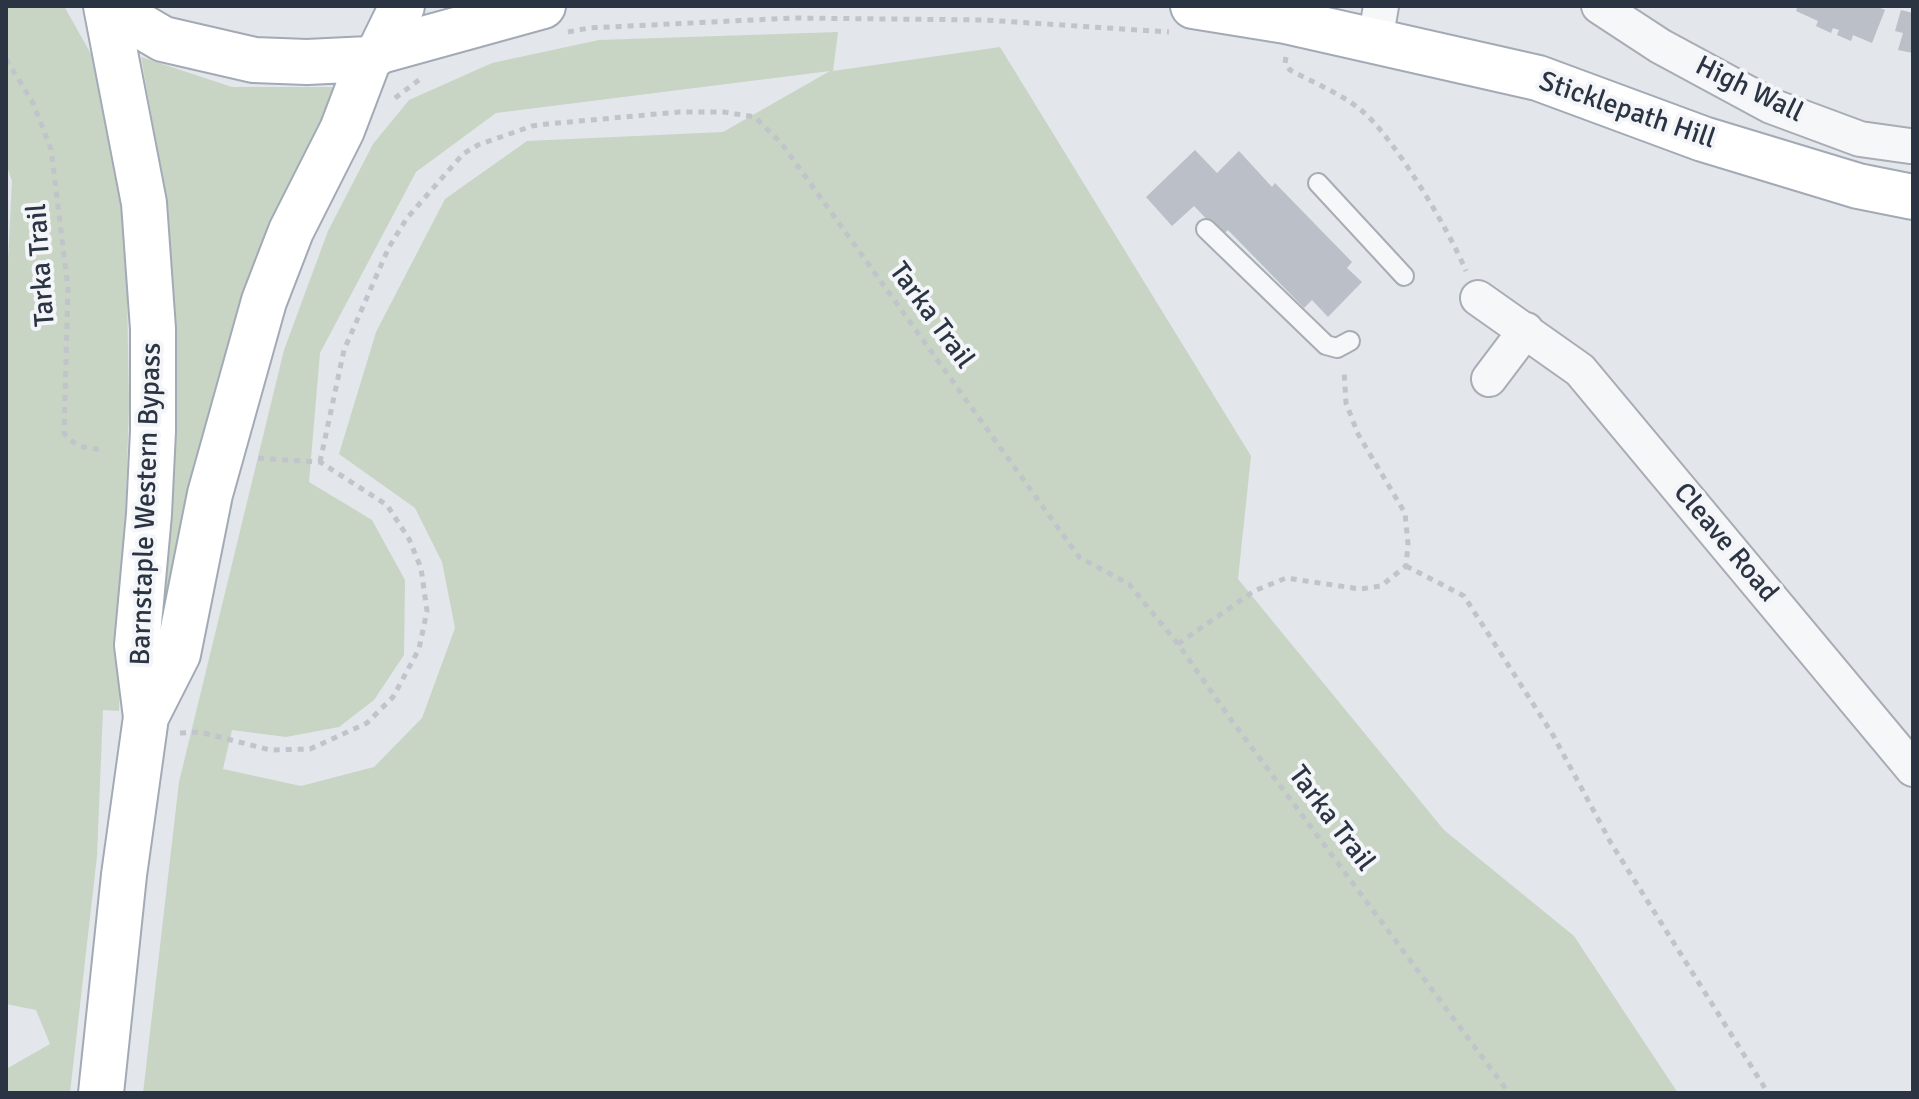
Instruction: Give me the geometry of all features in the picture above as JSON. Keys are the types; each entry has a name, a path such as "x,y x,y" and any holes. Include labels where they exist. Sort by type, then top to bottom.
{"main road":[{"path":"107,6 163,39 254,60 307,62 374,55 552,20"},
{"name":"Barnstaple Western Bypass","path":"107,6 144,203 153,329 150,501 137,645 162,731"},
{"name":"Barnstaple Western Bypass","path":"101,1093 124,875 162,731 210,494 264,301 291,231 342,130 374,55 402,6"},
{"name":"Sticklepath Hill","path":"1186,19 1378,24 1538,78 1703,139 1858,186 1913,197"}],"street":[{"name":"High Wall","path":"1599,6 1660,46 1771,106 1860,139 1910,146"},
{"name":"Cleave Road","path":"1478,298 1580,370 1913,769"},
{"path":"1489,379 1526,330"}],"lane":[{"path":"1318,183 1404,276"},
{"path":"1206,229 1326,345 1347,350"}],"path":[{"path":"552,20 589,28 793,18 1186,19"},
{"path":"1286,21 1287,67 1339,95 1376,124 1400,156 1458,251 1478,298"},
{"name":"Tarka Trail","path":"6,59 33,103 51,149 68,288 64,433 72,443 83,448 105,450"},
{"path":"391,101 426,74"},
{"name":"Tarka Trail","path":"320,462 344,350 389,247 407,218 463,154 478,145 532,126 547,124 679,112 724,112 755,117 782,144 1079,557 1129,584 1178,644 1509,1093"},
{"path":"1178,644 1254,591 1286,578 1360,589 1381,586 1406,566 1408,544 1405,513 1358,434 1346,403 1347,350"},
{"path":"162,731 200,732 270,750 310,749 367,723 393,697 419,649 427,611 421,568 409,539 387,505 320,462 255,458"},
{"path":"1406,566 1464,596 1553,735 1611,843 1768,1093"}],"green space":[{"path":"6,6 64,6 91,54 106,107 126,227 129,406 119,711 103,710 97,856 70,1093 6,1093 6,1069 50,1044 36,1010 6,1004 6,299 12,181 6,164"},
{"path":"838,32 833,71 1000,47 1251,456 1238,579 1444,830 1574,936 1678,1093 143,1093 179,782 284,350 328,231 373,144 409,100 492,63 599,40","holes":["830,71 723,132 527,141 445,199 376,332 339,454 415,508 442,562 455,628 422,718 374,767 301,786 223,769 232,730 286,737 339,727 374,700 404,655 405,580 372,520 309,482 320,353 416,172 496,113"]},
{"path":"141,57 232,87 344,87 255,263 208,437 160,649 170,306 169,214"}],"building":[{"path":"1798,6 1876,6 1885,10 1872,43 1853,35 1851,41 1837,35 1839,30 1833,28 1831,33 1816,26 1818,21 1796,11"},
{"path":"1901,10 1913,13 1913,53 1898,50 1903,33 1895,31"},
{"path":"1195,150 1217,173 1239,151 1272,187 1275,183 1352,262 1347,268 1362,282 1328,317 1312,300 1304,308 1228,230 1222,235 1194,206 1172,226 1146,197"}]}
